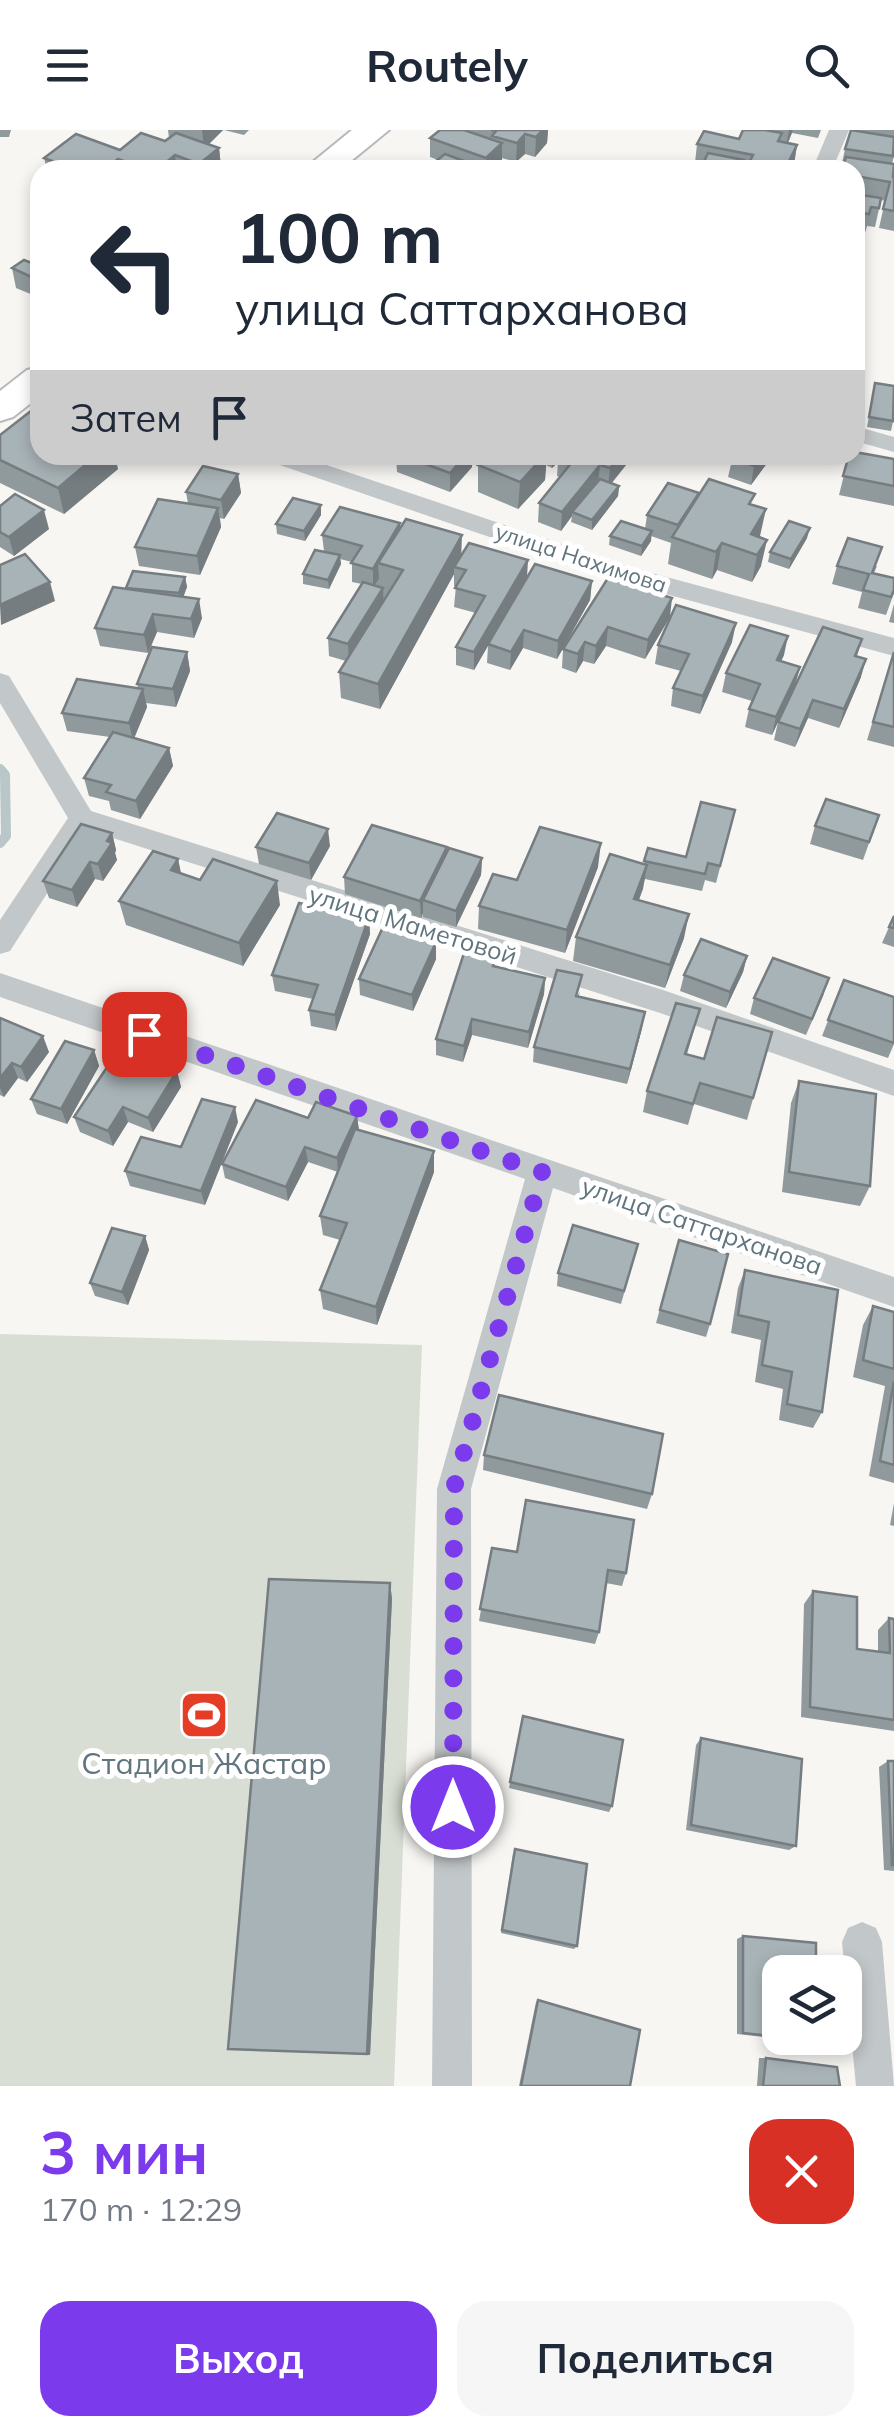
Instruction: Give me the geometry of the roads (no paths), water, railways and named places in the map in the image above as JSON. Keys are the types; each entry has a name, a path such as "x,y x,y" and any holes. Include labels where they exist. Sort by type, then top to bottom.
{"main road":[{"path":"332,160 372,130"}],"street":[{"path":"826,160 839,130"},
{"path":"865,436 894,445"},
{"name":"улица Нахимова","path":"302,465 627,575 894,647"},
{"path":"0,682 82,818 0,944"},
{"name":"улица Маметовой","path":"82,818 384,918 663,1002 894,1083"},
{"name":"улица Саттарханова","path":"0,985 894,1292"},
{"path":"452,2086 454,1488 542,1172"},
{"path":"862,1942 876,2086"}],"waterway":[{"path":"0,769 5,775 6,836 0,843"}],"place":[{"name":"Стадион Жастар","path":"204,1715"}]}
